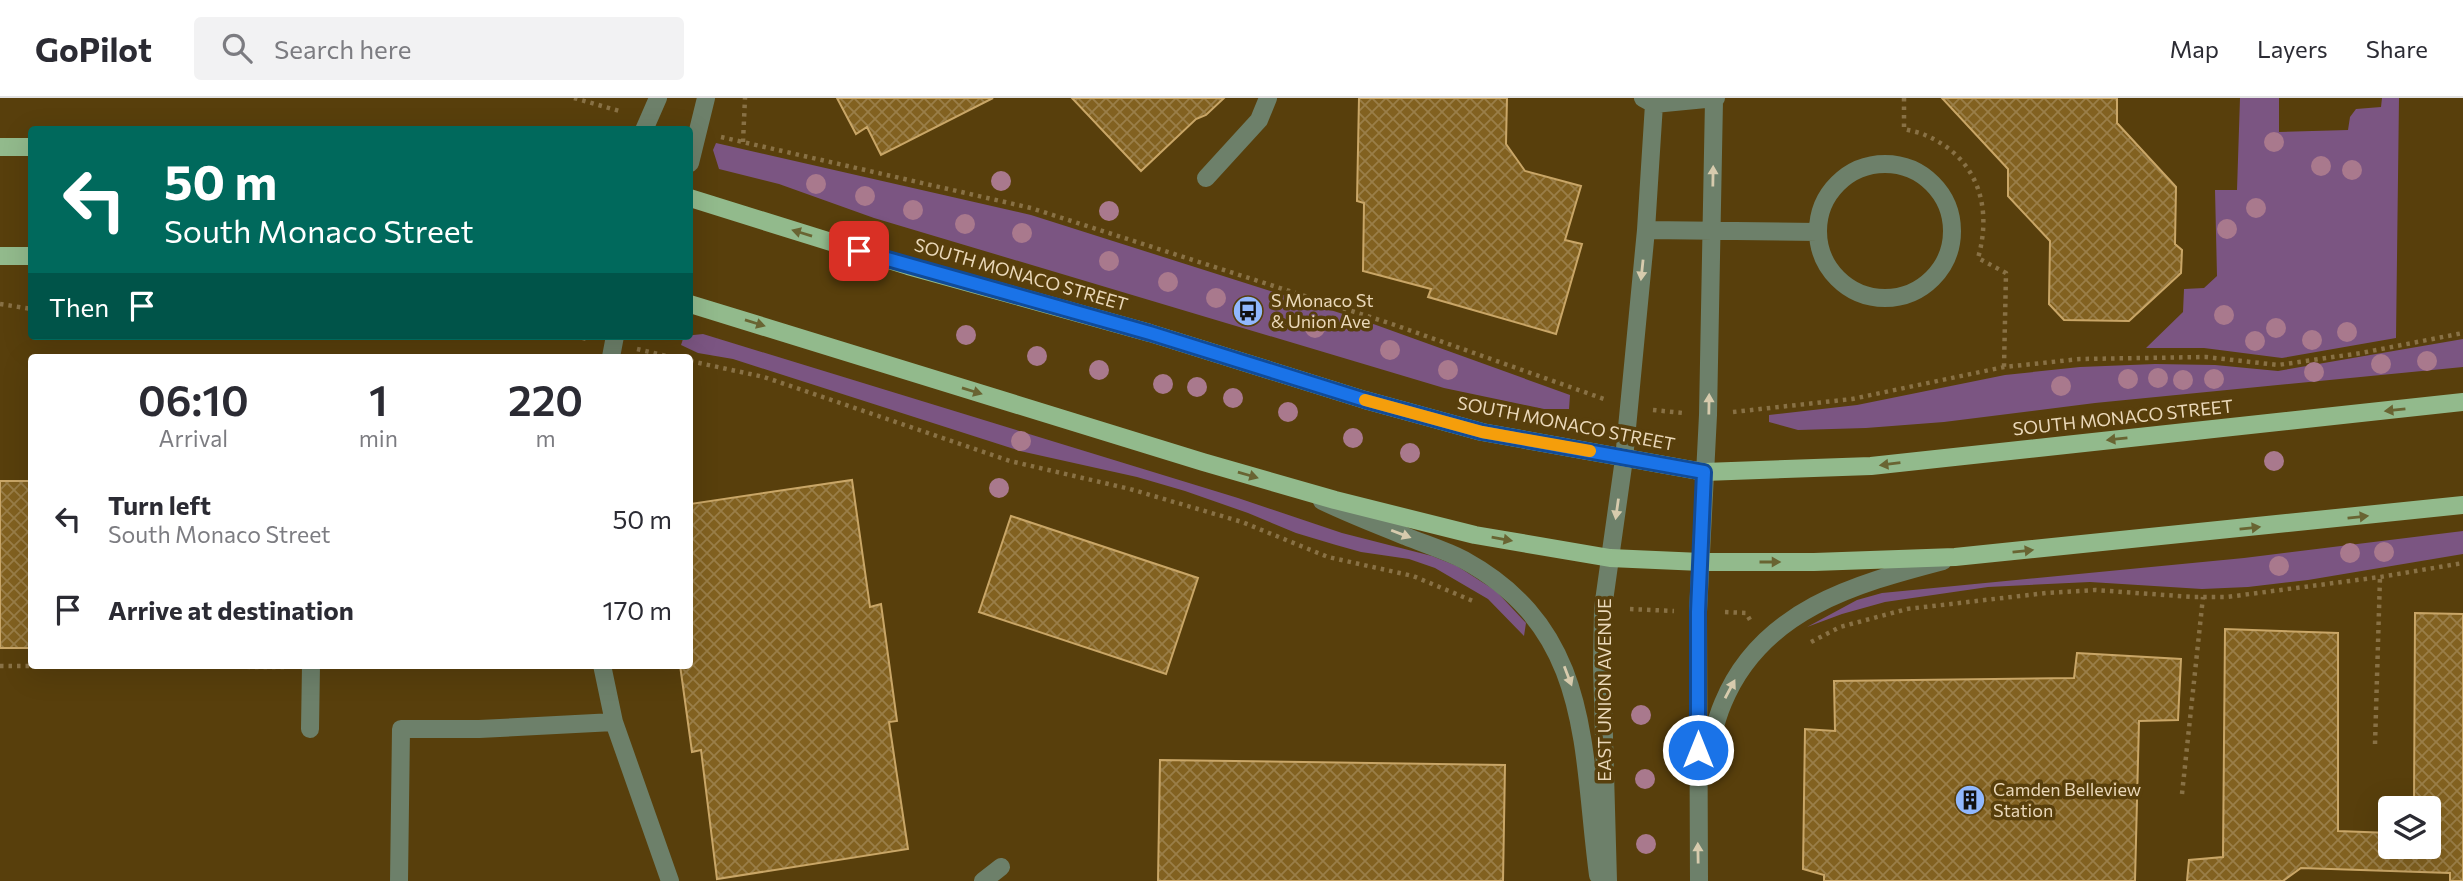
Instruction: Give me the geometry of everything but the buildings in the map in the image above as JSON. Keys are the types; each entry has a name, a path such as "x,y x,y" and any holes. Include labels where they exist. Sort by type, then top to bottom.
{"main road":[{"path":"0,147 28,146"},
{"name":"SOUTH MONACO STREET","path":"693,199 908,266 1150,333 1365,400 1482,432 1704,472 1871,466 2463,402"},
{"path":"0,256 28,256"},
{"path":"693,305 1293,488 1475,535 1610,558 1701,562 1814,562 1955,557 2463,505"}],"street":[{"path":"646,126 658,98"},
{"path":"693,153 706,98"},
{"path":"1206,178 1259,120 1268,98"},
{"path":"1649,101 1715,99 1708,415 1698,612 1699,881"},
{"name":"EAST UNION AVENUE","path":"1608,881 1603,608 1624,459 1646,230 1649,101"},
{"path":"1876,164 1895,164 1915,170 1934,184 1947,204 1952,230 1949,252 1942,267 1924,286 1902,296 1888,298 1871,297 1854,291 1842,282 1827,264 1818,232 1821,213 1832,189 1855,171 1876,164"},
{"path":"1646,230 1818,232"},
{"path":"1293,488 1359,519 1464,560 1508,591 1545,630 1567,673 1581,723 1599,881"},
{"path":"1698,826 1715,725 1727,694 1754,652 1805,609 1825,599 1888,575 1955,557"},
{"path":"310,730 312,669"},
{"path":"603,669 614,722 670,881"},
{"path":"399,881 401,730 614,722"},
{"path":"983,881 1001,867"}],"path":[{"path":"743,142 746,98"},
{"path":"1904,100 1904,130 1924,134 1941,144 1959,159 1975,178 1984,208 1984,229 1978,258 2006,274 2004,367"},
{"path":"699,134 1031,208 1392,324 1628,408 1708,415 1852,399 2004,367 2080,359 2206,357 2278,365 2361,353 2463,333"},
{"path":"0,304 28,308"},
{"path":"2375,744 2380,577"},
{"path":"2182,794 2203,597"},
{"path":"0,666 28,666"}],"shaded area":[{"path":"2240,98 2279,98 2279,132 2348,130 2350,117 2356,109 2381,107 2382,98 2399,98 2396,338 2282,358 2204,348 2146,348 2183,312 2184,289 2204,288 2217,276 2215,190 2237,190"},
{"path":"716,143 1031,215 1365,321 1570,395 1569,409 1544,409 1444,388 874,218 779,184 719,169 713,150"},
{"path":"703,334 1238,498 1342,533 1432,556 1457,566 1496,591 1526,623 1524,636 1488,599 1435,568 1409,559 1361,552 1336,545 1296,533 1185,491 1137,477 1020,451 733,359 698,353 681,345 683,340 693,340 693,335"},
{"path":"2463,339 2463,367 2095,403 1944,422 1798,430 1769,422 1769,415 1857,405 2005,375 2080,367 2155,364 2215,365 2278,371"},
{"path":"2463,531 2463,554 2308,580 2202,589 2090,582 1988,587 1885,602 1807,627 1857,600 1882,593 2244,558"}],"slow traffic":[{"path":"1365,400 1482,432 1590,451"}],"place":[{"name":"S Monaco St & Union Ave","path":"1248,311"},
{"name":"Camden Belleview Station","path":"1970,800"}],"route":[{"path":"859,251 1150,333 1365,400 1482,432 1704,472 1698,612 1698,750"}]}
